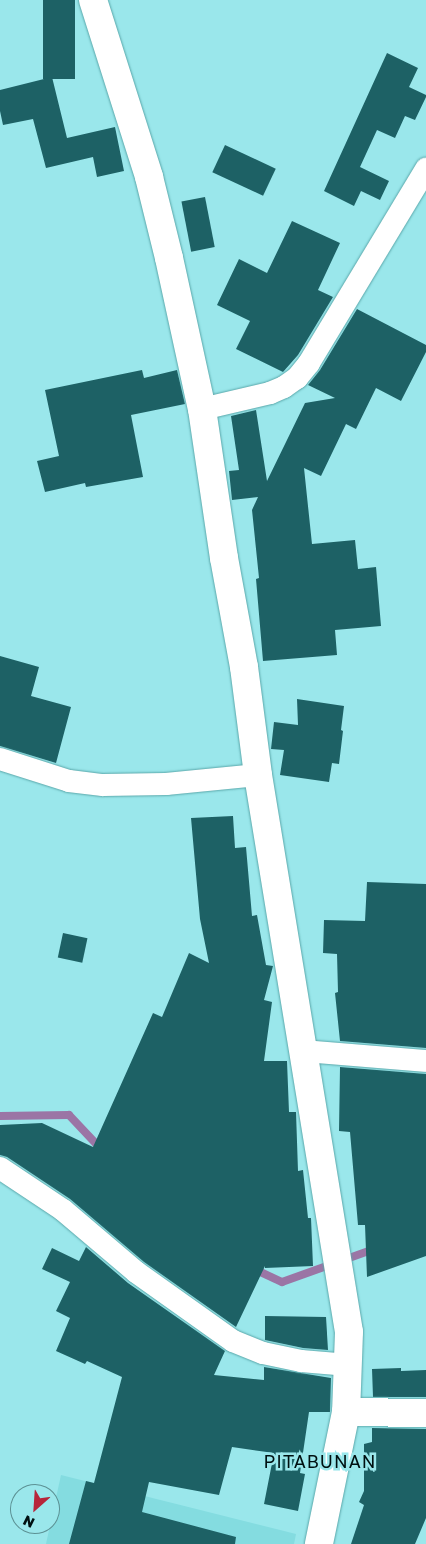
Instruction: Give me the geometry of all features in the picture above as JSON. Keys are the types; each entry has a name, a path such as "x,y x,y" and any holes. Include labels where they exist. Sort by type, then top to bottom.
{"street":[{"path":"93,0 149,177 202,409 224,558 244,667 258,775 349,1332 346,1412 319,1544"},
{"path":"202,409 270,393 284,387 297,378 309,363 426,169"},
{"path":"0,759 70,781 103,785 166,784 258,775"},
{"path":"304,1050 426,1061"},
{"path":"0,1168 63,1210 136,1272 233,1341 263,1352 301,1361 349,1365"},
{"path":"346,1412 426,1413"}],"shaded area":[{"path":"61,1475 296,1534 294,1544 46,1544 48,1534 60,1534 59,1484"}],"building":[{"path":"43,0 75,0 75,79 43,79"},
{"path":"387,53 418,68 409,87 426,95 426,97 415,120 405,116 395,138 377,130 360,167 389,181 380,200 361,191 354,206 324,191"},
{"path":"52,77 67,138 115,127 124,171 97,177 93,157 46,168 33,119 3,125 0,111 0,90"},
{"path":"225,145 276,169 263,196 212,172"},
{"path":"205,197 215,247 191,252 181,202"},
{"path":"292,221 340,243 318,290 333,297 298,355 283,372 236,349 250,321 217,305 239,259 267,273"},
{"path":"357,309 426,345 426,352 401,401 376,388 356,429 346,424 321,476 304,468 312,544 355,540 358,569 376,567 381,626 335,630 337,655 263,661 256,579 259,578 252,510 258,497 232,500 229,471 239,470 231,416 256,410 267,481 305,403 335,398 308,385 320,370"},
{"path":"142,370 144,378 177,370 185,404 131,415 143,477 86,487 85,483 45,492 37,461 59,456 45,390"},
{"path":"0,656 39,667 31,696 71,707 56,763 0,746"},
{"path":"297,699 344,706 339,764 332,763 329,782 280,775 284,750 271,749 274,722 298,725"},
{"path":"233,816 235,848 246,847 252,916 257,915 266,965 273,966 264,1000 272,1002 264,1061 287,1061 289,1112 296,1112 298,1171 303,1170 308,1218 311,1218 313,1266 265,1268 265,1266 236,1327 144,1262 70,1199 7,1157 0,1155 0,1125 42,1123 93,1147 153,1013 162,1017 189,953 209,963 200,919 191,818"},
{"path":"367,882 426,884 426,1048 340,1041 335,993 338,992 337,954 323,953 324,920 365,921"},
{"path":"63,933 87,938 82,963 58,957"},
{"path":"340,1067 426,1074 426,1256 367,1277 365,1225 358,1225 350,1132 339,1131"},
{"path":"86,1247 128,1283 225,1351 214,1375 264,1380 264,1367 331,1378 330,1412 309,1412 300,1473 305,1474 298,1511 264,1504 274,1453 232,1447 219,1495 149,1482 142,1512 236,1537 235,1544 69,1544 86,1481 94,1483 122,1377 87,1361 85,1364 56,1351 70,1318 56,1311 70,1282 42,1269 52,1248 79,1261"},
{"path":"265,1316 326,1317 328,1350 303,1348 265,1340"},
{"path":"401,1368 401,1371 426,1370 426,1397 373,1397 372,1369"},
{"path":"372,1428 426,1429 426,1518 415,1544 351,1544 364,1505 359,1502 364,1491 364,1444 372,1442"}],"waterway":[{"path":"0,1116 69,1115 101,1149"},
{"path":"254,1269 282,1282 374,1249"}],"district":[{"name":"PITABUNAN","path":"320,1461"}]}
